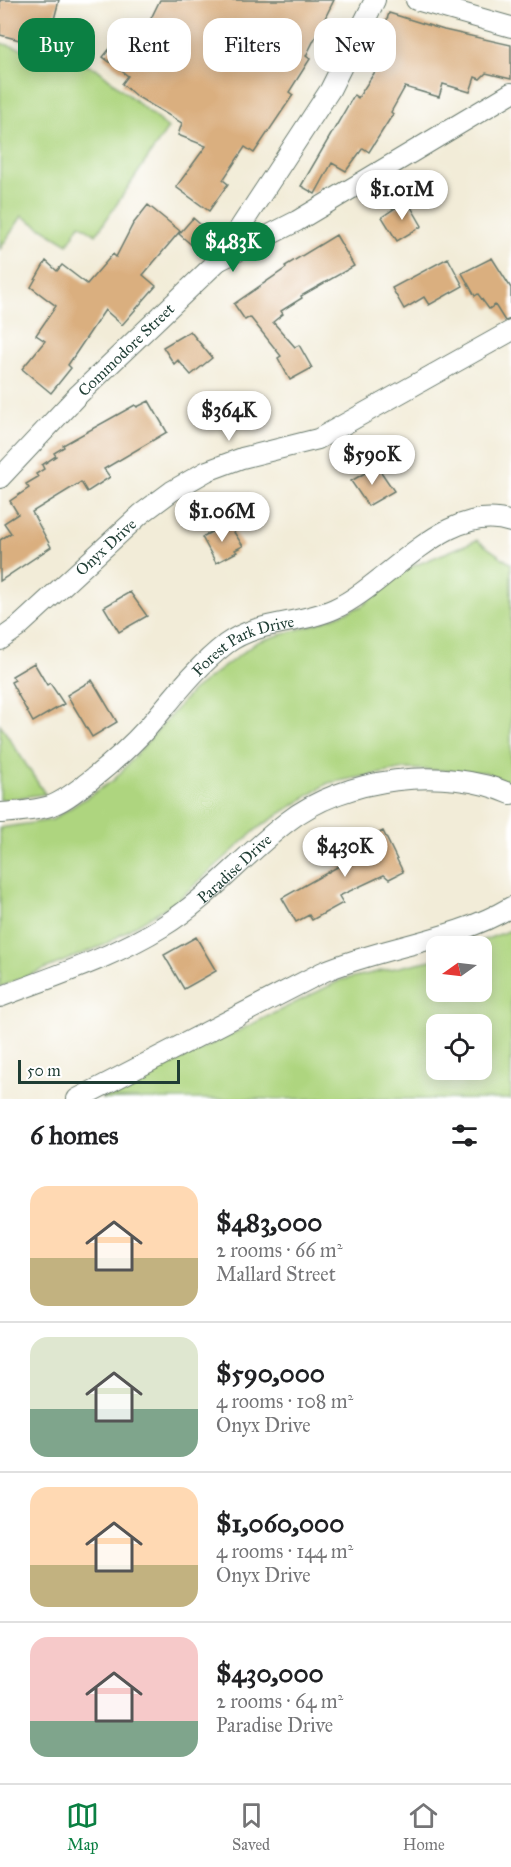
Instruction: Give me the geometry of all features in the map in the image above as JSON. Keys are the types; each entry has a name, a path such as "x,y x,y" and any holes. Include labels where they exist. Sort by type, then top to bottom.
{"street":[{"name":"Commodore Street","path":"0,478 77,396 218,261 330,90 375,0"},
{"path":"417,0 511,27"},
{"path":"218,261 297,221 511,93"},
{"name":"Onyx Drive","path":"0,640 17,628 141,514 172,491 207,471 242,458 318,439 511,331"},
{"name":"Forest Park Drive","path":"0,813 50,806 72,794 113,763 148,728 199,665 230,641 261,626 331,611 352,600 422,546 451,528 474,520 496,517 511,522"},
{"name":"Paradise Drive","path":"0,997 101,958 163,927 221,881 287,822 315,802 384,782 422,778 462,779 489,785 511,794"},
{"path":"76,1099 323,972 358,957 427,940 492,918 511,907"}],"green space":[{"path":"0,43 18,48 18,72 95,72 96,68 168,128 96,235 80,224 68,244 22,216 0,249"},
{"path":"477,540 511,564 511,784 485,772 405,769 328,783 258,828 178,900 104,945 0,987 0,828 52,820 114,780 192,691 257,642 316,624 362,606 406,569"},
{"path":"0,724 45,794 0,800"},
{"path":"511,930 511,1099 101,1099 341,980 426,961 426,1002 492,1002 492,937"}],"building":[{"path":"0,0 59,0 54,18 18,18 18,40 0,35"},
{"path":"160,0 334,0 325,18 314,18 314,40 306,56 310,59 302,72 302,18 203,18 203,72 302,72 289,92 293,95 254,153 245,147 223,180 228,184 209,211 176,187 206,146 178,135 182,123 136,96 122,84 128,76 123,72 191,72 191,18 151,18"},
{"path":"389,13 444,30 511,45 511,79 486,73 480,79 475,77 470,92 443,84 439,97 405,87 391,112 393,114 369,152 363,148 346,171 332,163 315,194 301,186 354,95 358,98 375,72 396,72 396,18 387,18"},
{"path":"407,200 422,226 397,241 382,217"},
{"path":"148,205 180,231 143,275 156,286 122,325 105,310 68,365 71,368 51,393 22,369 45,341 36,335 56,306 31,287 46,261 57,271 62,265 87,284 113,254 116,257 133,224"},
{"path":"193,218 208,231 194,247 179,234"},
{"path":"336,235 354,266 301,296 302,298 281,311 283,314 273,322 295,347 299,345 312,368 290,380 278,358 281,356 250,317 245,320 234,304 286,268 285,266"},
{"path":"448,258 463,286 429,305 424,297 404,309 392,288"},
{"path":"492,258 511,288 511,319 505,321 495,305 489,309 478,294 475,296 462,273"},
{"path":"190,331 212,358 191,375 178,360 174,364 163,347"},
{"path":"149,401 167,432 104,469 110,477 87,492 81,482 32,512 51,547 0,581 0,540 11,533 4,523 18,514 10,501 29,488 26,484 38,477 36,474 44,469 42,465 56,456 54,453 64,447 63,445 135,405 137,407"},
{"path":"377,466 394,491 368,506 351,481"},
{"path":"228,523 243,546 235,550 237,552 216,563 202,537"},
{"path":"130,592 147,616 119,632 104,607"},
{"path":"34,663 47,685 50,683 64,704 33,722 11,682 15,680 12,676"},
{"path":"92,680 117,722 92,737 67,695"},
{"path":"383,831 403,872 389,879 384,875 339,896 343,903 312,920 309,915 296,922 282,898 350,860 345,850"},
{"path":"196,937 216,971 184,989 164,955"}]}
